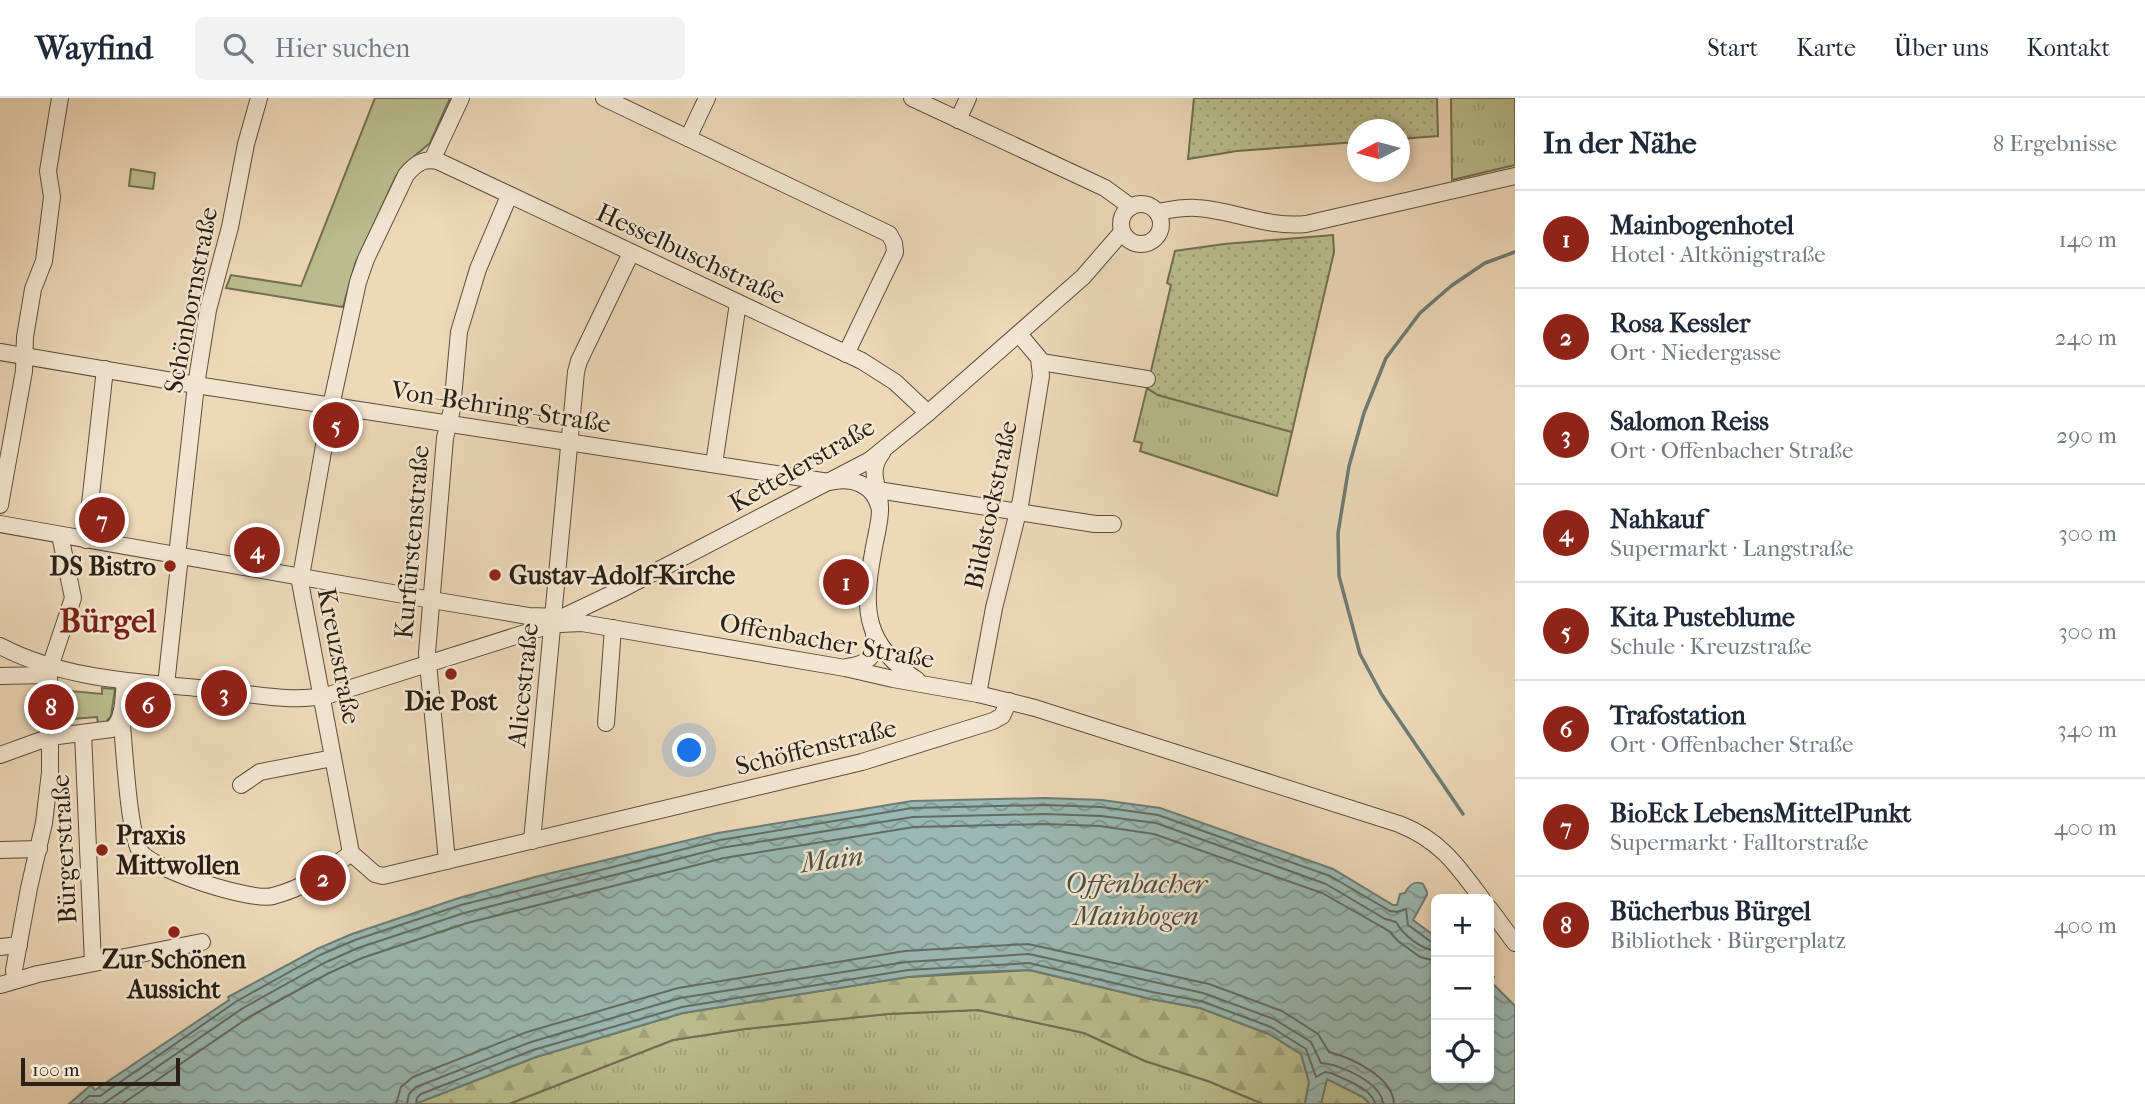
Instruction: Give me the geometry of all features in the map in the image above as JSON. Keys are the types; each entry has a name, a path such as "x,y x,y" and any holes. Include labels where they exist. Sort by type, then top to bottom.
{"street":[{"path":"0,505 25,356 33,289 44,261 52,197 48,171 60,98"},
{"name":"Schönbornstraße","path":"166,685 197,385 210,302 259,98"},
{"name":"Kreuzstraße","path":"351,853 300,576 342,348 362,269 406,175 427,160 461,98"},
{"path":"604,98 892,237 895,252 846,354"},
{"path":"688,138 707,98"},
{"path":"912,98 1105,188 1127,224 1147,205 1159,220"},
{"path":"958,120 968,98"},
{"name":"Hesselbuschstraße","path":"427,160 870,365 895,382 928,413"},
{"name":"Kettelerstraße","path":"554,622 861,466 928,413 1083,276 1127,224 1145,244 1159,233 1159,220 1213,210 1263,223 1288,226 1306,224 1515,176"},
{"name":"Kurfürstenstraße","path":"447,861 428,664 445,439 449,424 457,342 464,313 478,268 509,196"},
{"name":"Alicestraße","path":"532,841 577,367 631,253"},
{"path":"714,464 738,303"},
{"path":"1019,334 1041,362 1147,379"},
{"name":"Von-Behring-Straße","path":"0,352 829,482 852,480 873,489 1095,524 1113,524"},
{"name":"Bildstockstraße","path":"978,694 994,608 1019,512 1041,362"},
{"path":"86,540 105,369"},
{"path":"890,444 874,464 873,489 880,510 867,586 868,610 882,650 890,660 922,683"},
{"path":"0,524 554,622"},
{"path":"8,982 14,970 50,784 49,671 74,598 60,535"},
{"name":"Kettelerstraße","path":"612,628 601,619 599,607 624,588"},
{"path":"516,614 526,621 527,628 522,634"},
{"name":"Offenbacher Straße","path":"49,671 294,698 321,696 554,622 582,623 845,668 1009,701 1411,829 1440,846 1478,894"},
{"path":"606,723 612,628"},
{"path":"845,668 863,664 871,658 875,647 874,632"},
{"path":"0,646 49,671"},
{"path":"0,676 49,671"},
{"path":"0,755 50,737 112,729 121,714 125,681"},
{"name":"Schöffenstraße","path":"351,853 378,876 447,861 878,758 993,721 1005,713 1009,701"},
{"path":"121,714 134,828 139,849 150,860 204,884 267,897 313,881 351,853"},
{"name":"Bürgerstraße","path":"83,733 93,963"},
{"path":"241,785 260,772 333,758"},
{"path":"0,850 39,849"},
{"path":"1494,915 1515,943"},
{"path":"8,982 202,942"},
{"path":"0,947 19,945"}],"green space":[{"path":"375,98 450,98 430,143 403,166 396,176 355,264 343,307 226,288 231,275 301,286"},
{"path":"1194,98 1437,98 1438,136 1410,138 1410,119 1347,119 1347,143 1237,151 1188,159"},
{"path":"1451,98 1515,98 1515,165 1452,180"},
{"path":"131,169 155,173 153,189 129,186"},
{"path":"1333,235 1334,252 1292,432 1158,395 1147,388 1171,285 1167,283 1175,251"},
{"path":"1147,388 1158,395 1292,432 1277,496 1140,451 1142,443 1134,441"},
{"path":"102,688 115,689 111,716 105,723 98,724 97,717 60,720 60,690 102,694"},
{"path":"1029,970 1200,1008 1269,1034 1301,1054 1309,1082 1305,1104 1263,1104 1208,1081 1145,1061 1084,1033 978,1010 888,1014 745,1029 673,1040 509,1104 415,1104 536,1057 683,1013 908,977"},
{"path":"978,1010 1084,1033 1145,1061 1208,1081 1263,1104 509,1104 673,1040 745,1029 888,1014"},
{"path":"1327,1078 1363,1097 1370,1104 1321,1104"}],"water":[{"name":"Offenbacher Mainbogen","path":"1045,798 1102,800 1160,808 1333,869 1393,905 1397,905 1400,894 1405,893 1412,884 1423,884 1427,895 1413,920 1431,933 1431,1083 1494,1083 1494,985 1515,1006 1515,1104 1370,1104 1363,1097 1327,1079 1321,1104 1305,1104 1309,1082 1301,1054 1269,1034 1200,1008 1030,970 908,977 683,1013 536,1057 415,1104 69,1104 91,1085 95,1090 229,1000 228,997 317,949 352,934 459,898 535,877 718,833 912,801"}],"waterway":[{"path":"1463,814 1382,695 1360,654 1339,576 1338,533 1349,466 1364,413 1386,358 1420,313 1451,286 1485,263 1515,252"}],"place":[{"name":"Kita Pusteblume","path":"336,425"},
{"name":"BioEck LebensMittelPunkt","path":"102,520"},
{"name":"Nahkauf","path":"257,550"},
{"name":"DS Bistro","path":"170,566"},
{"name":"Gustav-Adolf-Kirche","path":"495,575"},
{"name":"Mainbogenhotel","path":"846,582"},
{"name":"Die Post","path":"451,674"},
{"name":"Salomon Reiss","path":"224,693"},
{"name":"Trafostation","path":"148,705"},
{"name":"Bücherbus Bürgel","path":"51,707"},
{"name":"Praxis Mittwollen","path":"102,850"},
{"name":"Rosa Kessler","path":"323,878"},
{"name":"Zur Schönen Aussicht","path":"174,932"}],"district":[{"name":"Bürgel","path":"108,621"}],"water label":[{"name":"Main","path":"832,859"}]}
